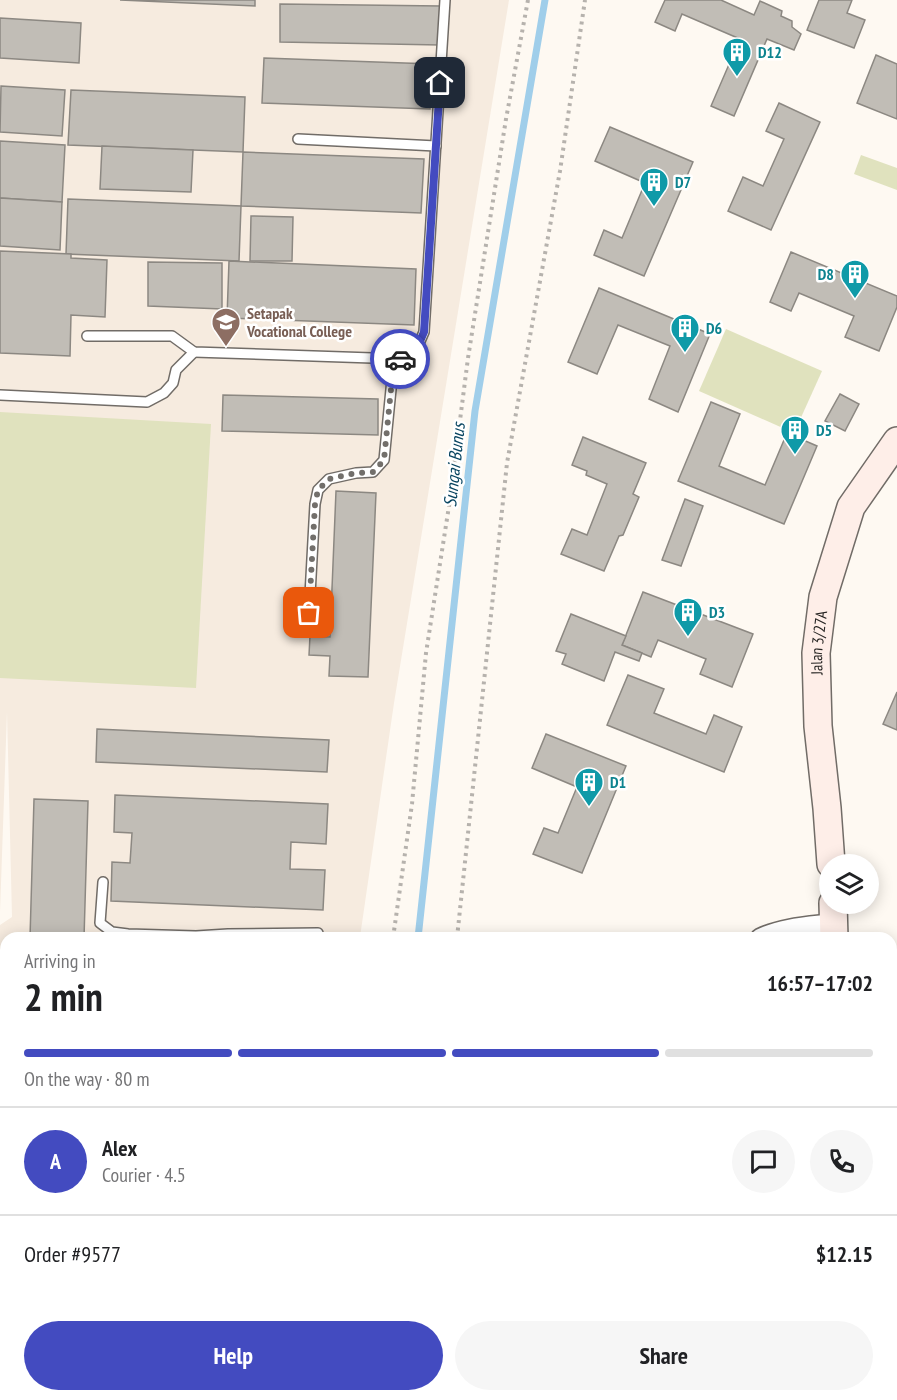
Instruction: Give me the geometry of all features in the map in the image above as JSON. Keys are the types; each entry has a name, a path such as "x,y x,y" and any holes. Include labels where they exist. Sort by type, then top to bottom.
{"street":[{"name":"Jalan 3/27A","path":"830,854 818,726 816,653 823,597 851,507 897,441"},
{"path":"775,932 834,921"}],"lane":[{"path":"87,336 172,336 194,352 402,359 417,348 424,332 446,0"},
{"path":"298,139 436,146"},
{"path":"0,394 147,402 164,393 172,383 176,370 194,352"},
{"path":"309,613 315,504 318,490 329,479 373,472 384,460 394,359"},
{"path":"103,882 100,922 112,932"}],"path":[{"path":"394,932 412,804 426,653 449,506 468,358 506,119 528,0"},
{"path":"457,932 507,463 560,171 585,0"}],"shaded area":[{"name":"Setapak Vocational College","path":"0,0 509,0 394,703 361,932 0,932 0,925 12,917 7,712 0,912"}],"green space":[{"path":"861,155 897,168 897,190 854,174"},
{"path":"726,329 822,371 794,433 699,391"},
{"path":"0,412 211,424 196,688 0,678"}],"building":[{"path":"120,0 255,0 255,6"},
{"name":"D12","path":"665,0 721,0 754,15 760,1 782,11 781,16 792,21 792,27 801,34 794,50 767,39 734,116 711,106 740,39 682,14 675,31 655,22"},
{"path":"819,0 852,0 847,13 865,20 854,48 807,30"},
{"path":"280,4 441,6 440,45 280,42"},
{"path":"0,18 81,23 79,63 0,58"},
{"path":"876,55 897,64 897,119 857,103"},
{"path":"264,58 432,64 430,109 262,103"},
{"path":"1,86 65,90 62,136 0,132"},
{"path":"71,90 245,97 243,152 68,145"},
{"path":"779,103 820,122 771,230 728,211 743,177 763,186 784,139 766,131"},
{"name":"D7","path":"610,127 693,162 644,276 594,255 604,230 622,238 645,183 595,161"},
{"path":"0,141 65,145 62,202 0,198"},
{"path":"102,146 193,150 191,192 100,189"},
{"path":"243,152 424,159 421,213 241,206"},
{"path":"0,198 62,202 60,250 0,246"},
{"path":"68,199 241,206 239,261 66,254"},
{"path":"251,216 293,217 292,261 250,261"},
{"path":"0,251 71,254 71,258 107,260 105,317 71,315 70,356 0,353"},
{"name":"D8","path":"791,252 897,296 897,307 879,351 845,337 854,316 799,293 791,311 770,302"},
{"path":"229,261 416,269 414,325 227,318"},
{"path":"148,262 222,263 222,309 148,306"},
{"name":"D6","path":"599,288 710,334 678,412 649,399 670,346 618,325 597,374 568,362"},
{"path":"840,394 859,404 845,431 825,421"},
{"path":"223,395 378,399 378,435 222,431"},
{"name":"D5","path":"711,402 740,414 719,466 765,485 787,433 817,446 784,524 678,481"},
{"path":"583,437 646,463 633,494 639,497 604,571 561,554 572,529 587,535 607,484 586,475 587,471 572,465"},
{"path":"336,491 376,493 368,677 329,676 330,656 309,655 310,636 330,637"},
{"path":"685,499 703,506 681,566 662,560"},
{"name":"D3","path":"643,592 753,634 732,687 700,674 706,659 658,640 651,657 622,645"},
{"path":"571,614 626,636 622,645 642,653 639,661 615,652 604,681 562,664 566,654 556,651"},
{"path":"628,675 664,689 654,713 706,734 714,715 742,727 724,772 607,725"},
{"path":"897,692 897,730 883,724"},
{"path":"97,729 329,740 327,772 96,762"},
{"name":"D1","path":"546,734 626,766 582,873 533,854 544,828 558,833 577,787 532,768"},
{"path":"115,795 328,804 326,844 291,842 290,869 325,870 323,910 111,901 112,862 130,863 132,833 114,832"},
{"path":"34,799 88,801 84,932 30,932"}],"waterway":[{"name":"Sungai Bunus","path":"419,932 475,411 545,0"}],"way so far":[{"path":"309,613 315,504 318,490 329,479 373,472 384,460 394,359 400,359"}],"place":[{"name":"D12","path":"737,78"},
{"name":"D7","path":"654,208"},
{"name":"D8","path":"855,300"},
{"name":"Setapak Vocational College","path":"226,348"},
{"name":"D6","path":"685,354"},
{"name":"D5","path":"795,456"},
{"name":"D3","path":"688,638"},
{"name":"D1","path":"589,808"}],"route":[{"path":"400,359 417,348 424,332 440,83"}]}
